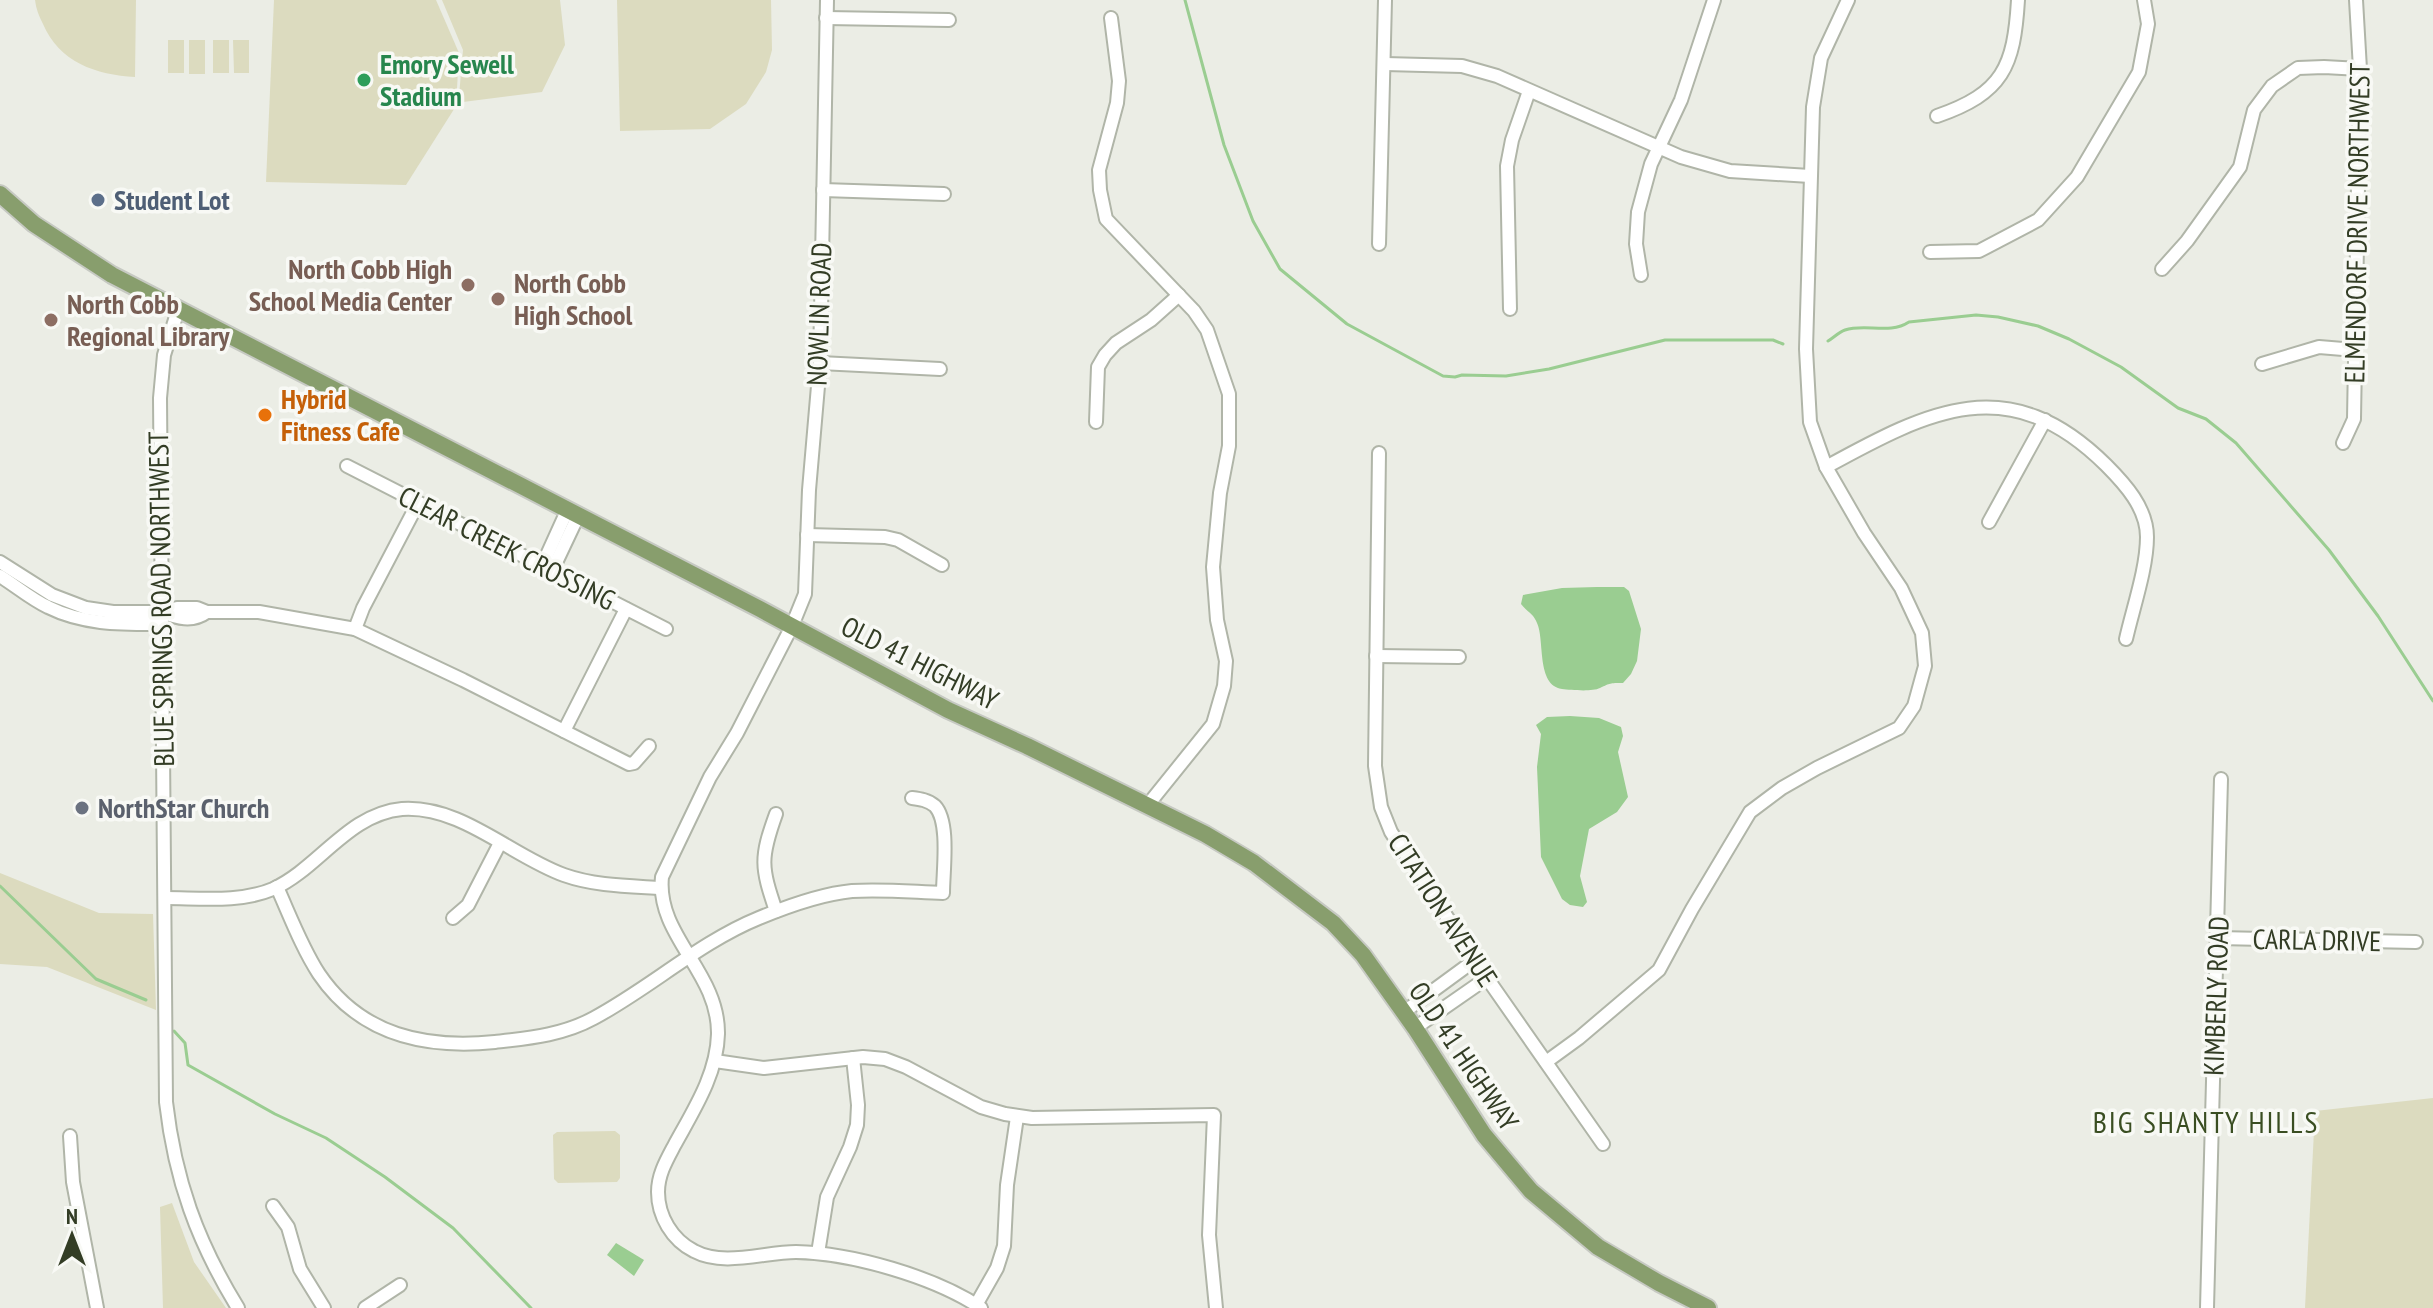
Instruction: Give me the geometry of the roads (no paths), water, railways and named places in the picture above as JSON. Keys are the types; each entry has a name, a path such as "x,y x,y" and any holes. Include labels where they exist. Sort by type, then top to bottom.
{"main road":[{"name":"OLD 41 HIGHWAY","path":"0,194 34,224 83,258 178,310 792,626 948,710 1147,806 1254,863 1333,923 1363,955 1415,1028 1484,1135 1531,1191 1575,1231 1598,1247 1708,1308"}],"street":[{"name":"NOWLIN ROAD","path":"661,888 665,866 792,626 805,594 820,363 827,0"},
{"path":"1379,244 1385,0"},
{"path":"1641,275 1636,244 1638,212 1651,164 1681,100 1714,0"},
{"path":"1546,1062 1659,970 1750,812 1782,788 1817,768 1899,728 1914,706 1925,666 1922,633 1901,588 1864,533 1826,467 1810,422 1806,349 1813,107 1821,58 1848,0"},
{"path":"1937,116 1982,97 2001,77 2012,48 2018,0"},
{"path":"1930,252 1979,251 2038,220 2077,177 2139,72 2148,24 2144,0"},
{"name":"ELMENDORF DRIVE NORTHWEST","path":"2343,443 2354,419 2360,69 2356,0"},
{"path":"826,18 949,20"},
{"path":"1111,18 1119,81 1117,103 1099,170 1106,219 1179,295 1207,330 1229,394 1229,446 1220,493 1213,567 1217,620 1226,661 1224,686 1213,724 1147,806"},
{"path":"1385,64 1462,66 1497,76 1681,157 1730,171 1810,176"},
{"path":"2162,269 2187,241 2240,167 2254,110 2272,86 2298,68 2360,69"},
{"path":"1510,309 1507,166 1512,140 1529,91"},
{"path":"823,190 944,194"},
{"path":"1096,422 1098,367 1105,355 1179,295"},
{"name":"BLUE SPRINGS ROAD NORTHWEST","path":"178,310 160,381 165,1079 169,1131 190,1214 207,1253 238,1308"},
{"path":"2262,364 2319,347 2355,350"},
{"path":"820,363 940,369"},
{"path":"1826,467 1916,421 1973,407 2008,407 2069,432 2122,481 2141,510 2147,536 2126,639"},
{"path":"1989,522 2045,420"},
{"name":"CITATION AVENUE","path":"1379,453 1375,766 1381,807 1391,832 1475,960 1603,1144"},
{"name":"CLEAR CREEK CROSSING","path":"347,466 666,629"},
{"path":"355,629 418,503"},
{"path":"547,569 572,513"},
{"path":"807,535 885,537 898,540 942,565"},
{"path":"0,562 52,595 73,604 161,618"},
{"path":"0,576 47,606 80,619 107,623 161,618 177,608 197,608 207,612 272,613 355,629 629,764 634,763 649,746"},
{"path":"564,731 626,609"},
{"path":"1376,656 1459,657"},
{"name":"KIMBERLY ROAD","path":"2207,1308 2221,779"},
{"path":"277,887 310,959 337,996 364,1019 432,1044 469,1044 537,1037 567,1030 599,1016 739,927 776,911 818,897 852,891 943,893 944,832 941,815 927,801 912,798"},
{"path":"165,898 233,898 255,895 277,887 363,822 385,812 403,809 433,812 574,878 601,884 661,888 668,919 705,980 716,1011 718,1032 715,1061 660,1177 659,1203 665,1223 685,1246 705,1255 728,1258 774,1253 818,1253 868,1263 927,1281 979,1306 1004,1246 1007,1185 1017,1117"},
{"path":"776,814 763,859 764,877 776,911"},
{"path":"453,918 468,905 500,843"},
{"name":"CARLA DRIVE","path":"2218,938 2416,942"},
{"path":"1404,1012 1475,960"},
{"path":"1415,1028 1487,978"},
{"path":"715,1061 764,1068 874,1057 895,1063 970,1102 1017,1117 1214,1115 1209,1246 1216,1308"},
{"path":"818,1253 827,1197 857,1125 853,1058"},
{"path":"70,1136 73,1182 97,1308"},
{"path":"273,1206 288,1227 300,1269 324,1308"},
{"path":"365,1308 400,1285"}],"waterway":[{"path":"1185,0 1224,145 1253,221 1280,269 1347,324 1443,376 1455,377 1506,376 1549,369 1665,340 1773,340 1783,344"},
{"path":"1828,341 1853,328 1894,328 1909,322 1976,315 2038,326 2121,367 2178,408 2206,419 2236,443 2329,550 2378,616 2433,701"},
{"path":"0,886 96,979 146,1000"},
{"path":"174,1031 185,1043 188,1065 275,1114 326,1138 385,1177 453,1228 531,1308"}],"place":[{"name":"Emory Sewell Stadium","path":"364,80"},
{"name":"Student Lot","path":"98,200"},
{"name":"North Cobb High School Media Center","path":"468,285"},
{"name":"North Cobb High School","path":"498,299"},
{"name":"North Cobb Regional Library","path":"51,320"},
{"name":"Hybrid Fitness Cafe","path":"265,415"},
{"name":"NorthStar Church","path":"82,808"}],"district":[{"name":"BIG SHANTY HILLS","path":"2206,1123"}]}
